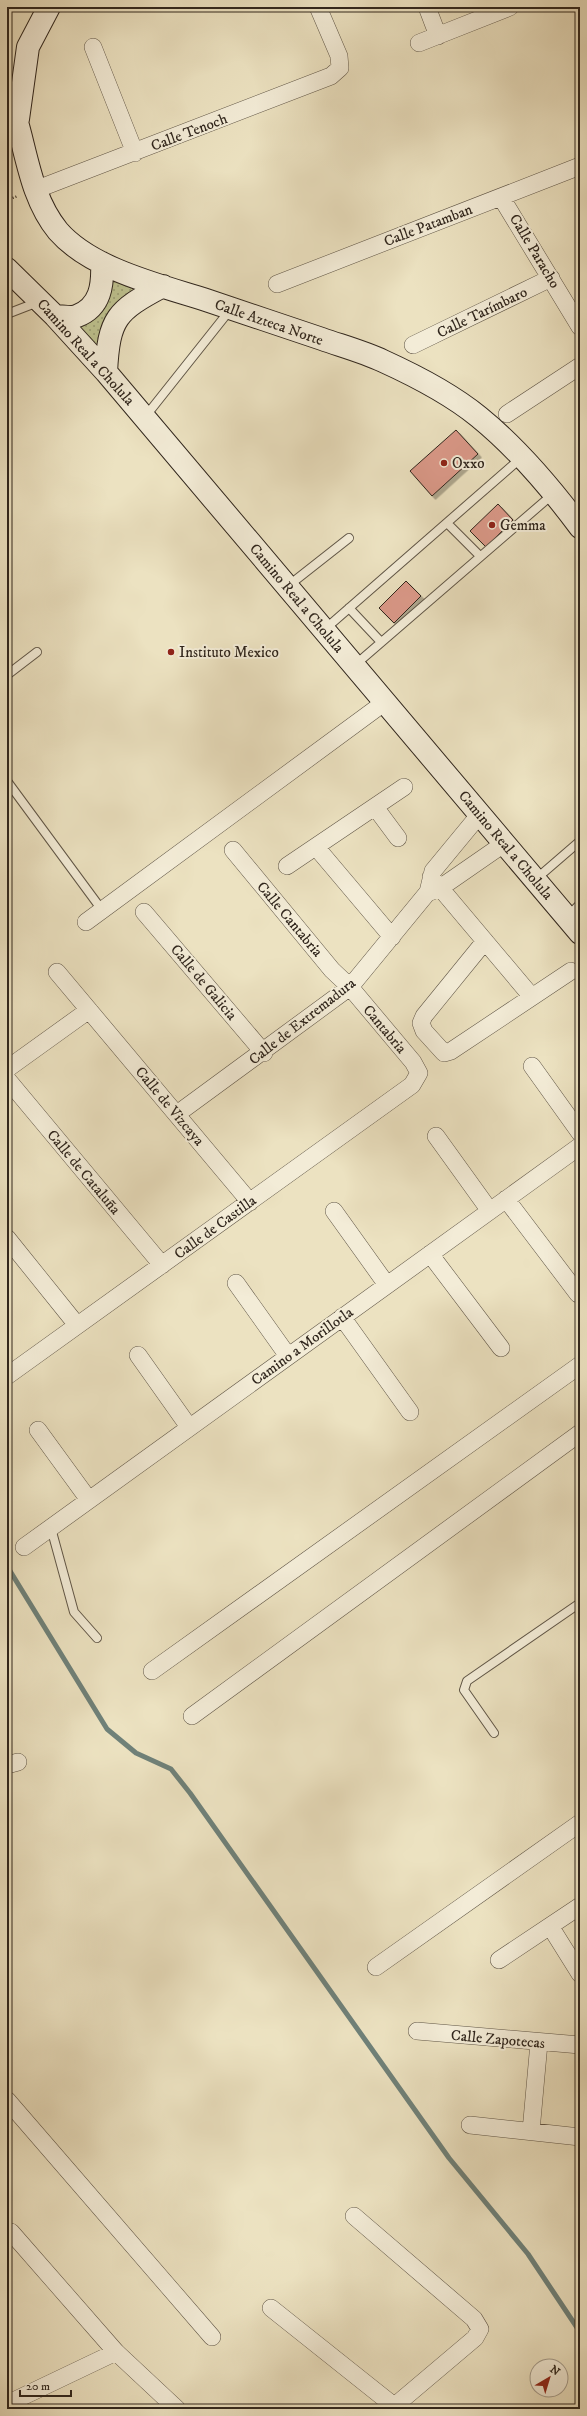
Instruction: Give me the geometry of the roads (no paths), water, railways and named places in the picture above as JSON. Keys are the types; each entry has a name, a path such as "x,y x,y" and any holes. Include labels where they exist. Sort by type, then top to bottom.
{"main road":[{"path":"18,120 28,47 45,12 49,7"},
{"name":"Calle Azteca Norte","path":"7,92 18,120 35,190 42,208 59,232 76,247 102,263 163,286 232,308 382,360 436,388 479,417 521,458 580,527"},
{"path":"47,309 77,317 94,305 103,287 102,263"},
{"name":"Camino Real a Cholula","path":"7,269 106,372 535,880 576,918"},
{"path":"106,372 108,340 115,322 128,307 163,286"}],"street":[{"name":"Calle Tenoch","path":"35,190 135,153 331,76 340,68 339,56 318,7"},
{"path":"427,7 438,36"},
{"path":"419,43 510,7"},
{"path":"93,47 135,153"},
{"name":"Calle Patamban","path":"277,284 580,166"},
{"name":"Calle Paracho","path":"502,197 580,327"},
{"name":"Calle Tarímbaro","path":"413,345 551,278"},
{"path":"507,414 580,366"},
{"path":"86,922 385,702"},
{"path":"287,866 404,787"},
{"path":"375,807 398,838"},
{"name":"Calle de Extremadura","path":"433,886 433,871 480,814"},
{"name":"Calle de Extremadura","path":"177,1114 264,1053 350,987 433,886 460,874 505,843"},
{"path":"316,847 392,937"},
{"name":"Calle Cantabria","path":"232,850 332,970 350,987"},
{"path":"445,857 460,874"},
{"path":"433,886 485,940 532,997"},
{"name":"Calle de Galicia","path":"144,912 264,1053"},
{"path":"485,940 424,1016 421,1023 444,1053 451,1051 571,971"},
{"name":"Calle de Vizcaya","path":"57,972 250,1202"},
{"name":"Cantabria","path":"350,987 413,1062 419,1073"},
{"path":"7,1069 89,1010"},
{"path":"532,1066 580,1133"},
{"name":"Calle de Castilla","path":"7,1376 412,1085 419,1073"},
{"name":"Calle de Cataluña","path":"7,1079 162,1265"},
{"path":"436,1136 490,1211"},
{"name":"Camino a Morillotla","path":"24,1547 580,1146"},
{"path":"506,1199 578,1294"},
{"path":"334,1211 387,1285"},
{"path":"7,1238 77,1325"},
{"path":"430,1254 501,1348"},
{"path":"236,1283 288,1356"},
{"path":"342,1317 410,1412"},
{"path":"138,1355 189,1428"},
{"path":"152,1671 580,1366"},
{"path":"38,1430 89,1500"},
{"path":"192,1716 580,1433"},
{"path":"376,1967 580,1823"},
{"path":"500,1960 580,1906"},
{"path":"550,1926 580,1974"},
{"name":"Calle Zapotecas","path":"417,2031 539,2043 580,2045"},
{"path":"531,2131 539,2043"},
{"path":"7,2100 212,2337"},
{"path":"470,2125 580,2137"},
{"path":"271,2308 392,2408 475,2338 480,2329 474,2319 354,2216"},
{"path":"11,2229 116,2352 177,2409"},
{"path":"7,2404 116,2352"}],"lane":[{"path":"145,418 232,308"},
{"path":"7,314 47,309"},
{"path":"324,630 521,458"},
{"path":"354,666 553,494"},
{"path":"447,524 480,556"},
{"path":"287,586 349,538"},
{"path":"349,608 380,642"},
{"path":"7,675 37,652"},
{"path":"7,781 102,910"},
{"path":"535,880 580,841"},
{"path":"51,1528 74,1612 97,1638"},
{"path":"494,1733 464,1690 468,1681 580,1603"}],"waterway":[{"path":"7,1566 107,1729 136,1753 171,1769 190,1793 449,2158 528,2254 580,2332"}],"place":[{"name":"Oxxo","path":"444,463"},
{"name":"Gemma","path":"492,525"},
{"name":"Instituto Mexico","path":"171,652"}]}
